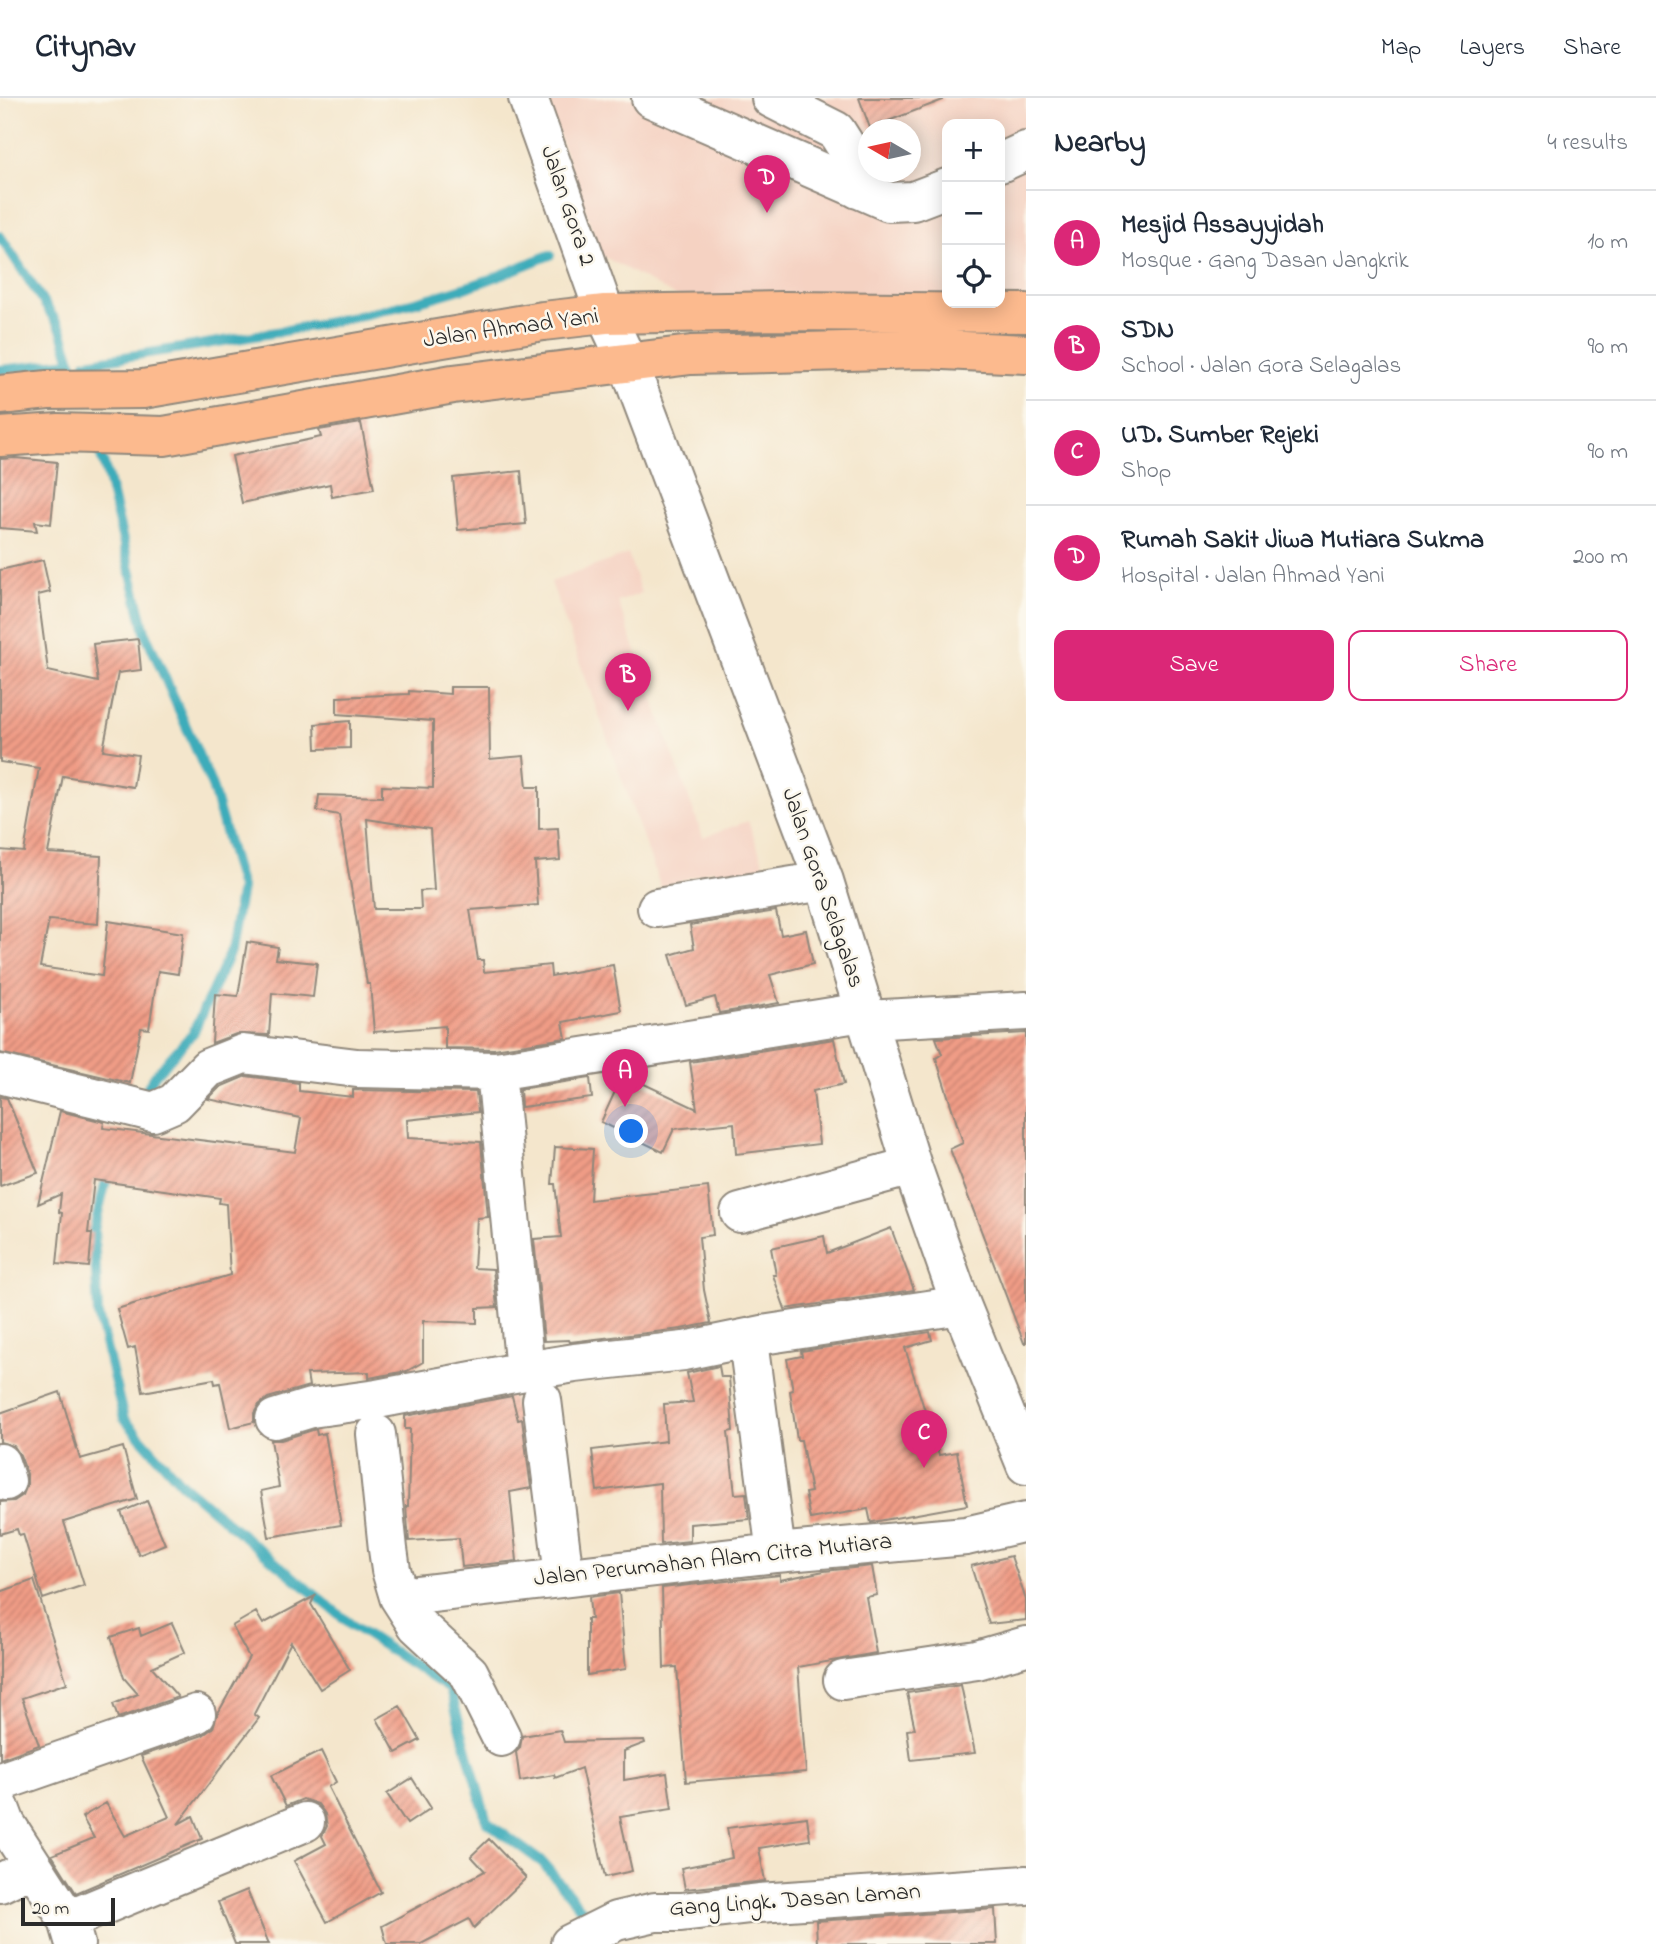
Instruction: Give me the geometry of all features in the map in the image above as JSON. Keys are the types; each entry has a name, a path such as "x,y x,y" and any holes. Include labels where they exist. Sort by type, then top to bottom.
{"highway":[{"name":"Jalan Ahmad Yani","path":"0,395 48,390 143,389 543,321 605,314 783,311 1026,313"},
{"path":"0,437 58,433 164,436 453,384 691,355 922,349 1026,354"},
{"path":"202,379 214,427"}],"street":[{"name":"Jalan Gora 2","path":"528,98 605,314"},
{"path":"771,98 835,131 850,153 858,188"},
{"path":"653,99 890,202 913,201 942,190"},
{"path":"1005,161 1026,151"},
{"name":"Jalan Gora Selagalas","path":"605,314 628,363 824,881 912,1166 961,1305 1026,1465"},
{"path":"657,908 824,881"},
{"path":"0,1074 136,1108 174,1103 208,1068 243,1054 357,1068 496,1071 865,1016 1026,1011"},
{"path":"496,1071 534,1386 564,1576"},
{"path":"740,1213 912,1166"},
{"path":"275,1419 311,1408 377,1399 534,1386 575,1363 684,1351 762,1335 961,1305"},
{"path":"750,1356 776,1553"},
{"path":"376,1434 388,1549 399,1597 417,1625 469,1673 501,1737"},
{"name":"Jalan Perumahan Alam Citra Mutiara","path":"399,1597 776,1553 966,1536 1026,1522"},
{"path":"843,1680 978,1660 1026,1646"},
{"path":"0,1782 197,1714"},
{"path":"0,1808 6,1824 16,1875 72,1932 305,1822"},
{"name":"Gang Lingk. Dasan Laman","path":"574,1942 616,1921 654,1912 1026,1885"}],"shaded area":[{"path":"546,98 1026,98 1026,304 1005,304 1005,119 942,119 942,305 696,307 601,255"},
{"path":"628,554 641,593 618,602 703,837 748,821 765,867 719,884 713,869 661,888 551,582"}],"building":[{"path":"859,98 943,98 893,119 867,119"},
{"path":"361,423 374,489 332,497 330,484 242,503 232,456 321,437 319,430"},
{"path":"0,459 57,462 51,524 35,522 37,531 0,528"},
{"path":"521,471 526,524 458,530 453,478"},
{"path":"43,560 50,592 38,595 48,671 98,682 93,644 138,639 141,670 118,673 103,750 138,755 133,787 63,776 48,853 101,856 98,924 49,920 40,967 102,976 108,921 183,933 178,974 158,971 149,1029 141,1028 130,1083 0,1053 0,850 24,852 39,768 0,762 0,570"},
{"path":"450,687 489,687 490,759 524,756 527,787 539,787 539,829 558,828 560,860 535,862 538,905 470,910 478,960 483,960 484,972 550,965 551,976 613,965 621,1011 563,1022 566,1038 494,1049 445,1048 445,1026 374,1032 370,984 367,984 339,815 317,811 319,795 382,797 382,786 433,788 433,721 337,714 337,697 409,694 409,691 450,694","holes":["367,819 430,829 434,890 420,891 421,909 374,909"]},
{"path":"350,721 350,748 316,749 315,724"},
{"path":"776,911 781,935 806,930 813,964 770,975 779,1003 719,1013 715,997 686,1005 670,955 694,948 690,925"},
{"path":"247,942 278,947 276,959 317,963 313,997 272,993 269,1035 236,1034 212,1043 215,994 238,996"},
{"path":"1026,1033 1024,1343 950,1149 963,1143 936,1058 942,1054 936,1038"},
{"path":"834,1039 844,1084 813,1091 819,1144 736,1154 734,1123 674,1129 663,1152 601,1122 623,1074 697,1109 690,1062"},
{"path":"246,1076 299,1083 299,1091 353,1097 353,1090 476,1092 478,1112 407,1120 408,1138 481,1142 488,1217 477,1218 474,1268 493,1269 497,1307 477,1308 477,1323 423,1321 423,1362 407,1371 369,1378 369,1372 307,1374 309,1386 268,1398 254,1413 254,1422 230,1428 220,1383 215,1384 214,1379 143,1392 135,1347 128,1349 117,1309 230,1275 226,1204 219,1203 220,1198 94,1180 88,1233 92,1233 89,1267 57,1264 61,1194 38,1204 60,1111 104,1122 103,1128 295,1152 301,1118 208,1099 220,1087"},
{"path":"590,1078 592,1098 521,1107 520,1089"},
{"path":"0,1097 7,1098 38,1173 0,1186"},
{"path":"555,1147 593,1149 590,1200 708,1187 713,1235 699,1237 704,1290 711,1323 570,1342 544,1341 534,1239 561,1237 555,1184 552,1184"},
{"path":"891,1228 914,1290 785,1309 773,1275 776,1275 771,1248 824,1236 827,1253"},
{"path":"930,1332 932,1340 905,1348 939,1455 957,1452 967,1505 871,1523 868,1509 810,1519 805,1493 811,1492 801,1440 797,1440 790,1391 793,1390 787,1359 802,1356 801,1351"},
{"path":"719,1366 721,1377 729,1377 733,1431 728,1432 735,1494 746,1493 749,1519 690,1524 690,1541 661,1544 660,1483 597,1491 592,1450 666,1441 664,1404 693,1402 687,1373"},
{"path":"60,1392 80,1459 123,1447 137,1499 64,1522 84,1585 43,1599 23,1534 19,1535 17,1529 0,1534 0,1502 14,1501 23,1495 27,1474 14,1446 0,1442 0,1413"},
{"path":"512,1396 518,1420 522,1419 531,1488 510,1492 517,1561 462,1567 459,1538 409,1541 406,1506 410,1429 405,1429 405,1416"},
{"path":"316,1429 317,1435 325,1433 341,1525 269,1537 261,1491 279,1487 271,1440 281,1440"},
{"path":"147,1501 165,1544 139,1555 121,1512"},
{"path":"1011,1556 1026,1600 1026,1620 989,1624 971,1566"},
{"path":"872,1566 877,1595 866,1597 876,1653 798,1667 806,1772 686,1782 677,1667 664,1668 662,1588 780,1575 780,1580 824,1571"},
{"path":"34,1580 67,1683 22,1698 39,1745 0,1759 0,1592"},
{"path":"619,1593 626,1669 587,1675 587,1619 591,1619 589,1597"},
{"path":"315,1596 311,1604 350,1670 320,1689 291,1642 254,1714 259,1718 178,1824 193,1816 202,1839 76,1893 52,1855 94,1838 82,1817 106,1803 125,1836 169,1817 141,1756 203,1735 213,1728 217,1715 249,1657 232,1626 256,1612 263,1624"},
{"path":"172,1623 185,1652 152,1667 178,1697 118,1718 113,1704 138,1694 124,1678 111,1637 139,1628 141,1636"},
{"path":"961,1685 975,1753 911,1760 907,1730 915,1729 907,1693"},
{"path":"400,1706 420,1740 396,1753 377,1719"},
{"path":"560,1730 564,1742 644,1740 645,1743 624,1751 624,1780 667,1773 672,1809 620,1817 632,1871 605,1877 581,1768 555,1778 554,1775 520,1781 516,1752 520,1748 522,1736"},
{"path":"321,1751 336,1782 328,1787 381,1892 327,1922 294,1861 326,1844 322,1836 327,1826 325,1814 318,1804 303,1799 286,1806 271,1776"},
{"path":"412,1778 431,1808 407,1824 387,1794"},
{"path":"807,1817 810,1840 759,1848 765,1881 685,1889 681,1868 732,1858 727,1828"},
{"path":"489,1839 526,1878 474,1928 469,1919 421,1944 387,1944 382,1926 485,1871 471,1856"},
{"path":"247,1890 269,1944 235,1944 218,1902"},
{"path":"995,1909 997,1944 817,1944 816,1921"}],"waterway":[{"path":"0,236 61,329 78,383"},
{"path":"86,363 280,332 376,312 480,283 550,255"},
{"path":"0,370 71,362"},
{"path":"96,441 107,474 145,632 212,786 241,888 230,952 193,1033 155,1075 139,1102"},
{"path":"109,1169 94,1230 98,1315 124,1419 181,1483 259,1549 352,1625 450,1689 487,1822 543,1863 593,1923"}],"place":[{"name":"Rumah Sakit Jiwa Mutiara Sukma","path":"767,213"},
{"name":"SDN","path":"628,711"},
{"name":"Mesjid Assayyidah","path":"625,1107"},
{"name":"UD. Sumber Rejeki","path":"924,1468"}]}
